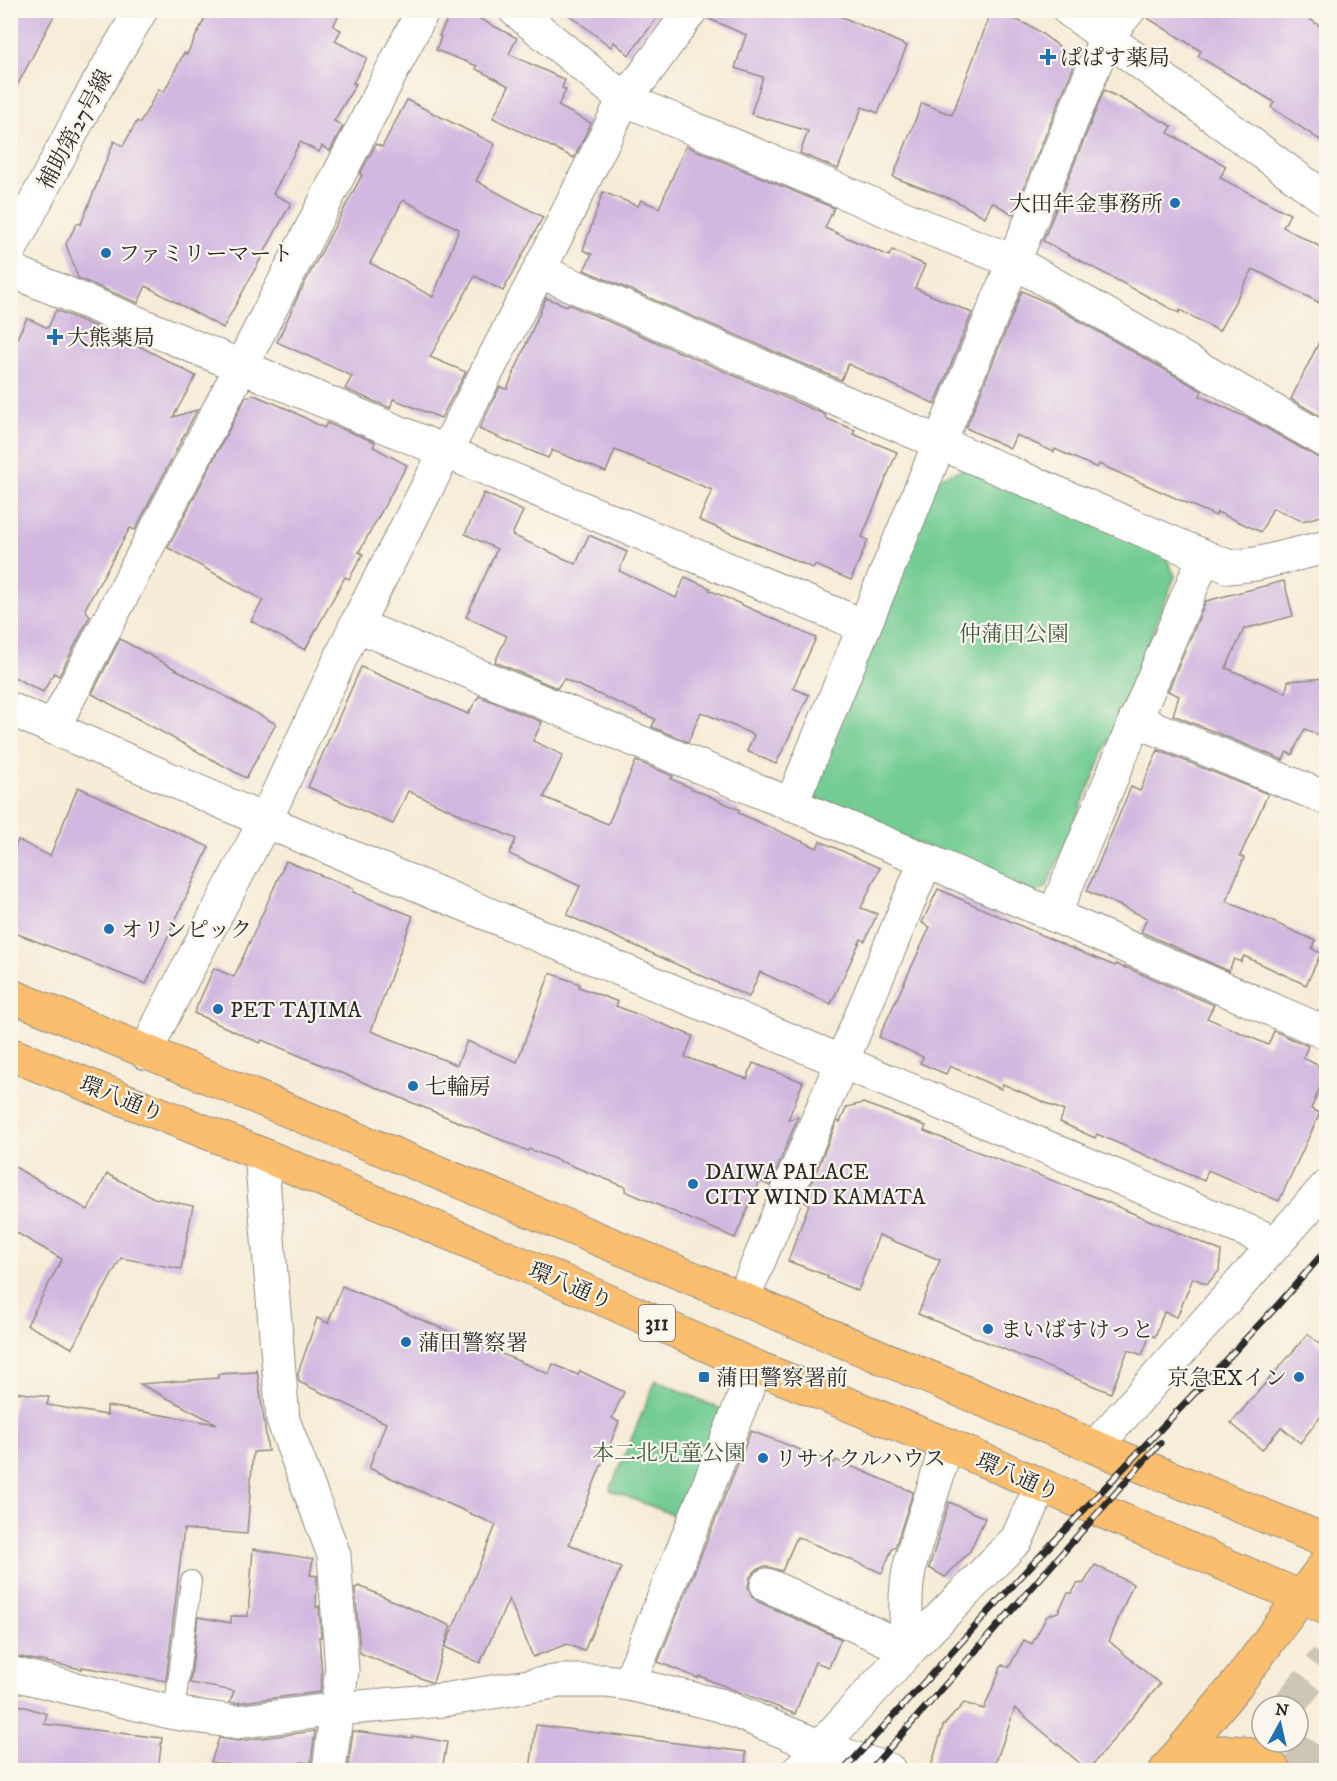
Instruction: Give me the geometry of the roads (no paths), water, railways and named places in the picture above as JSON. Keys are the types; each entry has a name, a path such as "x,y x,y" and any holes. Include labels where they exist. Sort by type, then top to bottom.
{"main road":[{"name":"311","path":"10,995 1326,1541"},
{"name":"環八通り","path":"10,1054 261,1154 581,1289 756,1367 946,1444 1314,1602"},
{"path":"1166,1770 1237,1684 1314,1602 1326,1563"},
{"path":"1166,1770 1193,1757 1226,1752 1241,1753 1255,1758 1274,1770"}],"street":[{"name":"補助第27号線","path":"10,250 87,103 141,10"},
{"path":"53,728 423,10"},
{"path":"515,10 624,99 933,230 1013,261 1326,441"},
{"path":"146,1053 265,821 356,625 446,453 624,99 691,10"},
{"path":"1069,10 1326,200"},
{"path":"791,805 1013,261 1107,38 1129,10"},
{"path":"10,270 864,626"},
{"path":"538,271 1229,567 1256,564 1326,547"},
{"path":"1054,915 1204,557"},
{"path":"356,625 926,860 1326,1033"},
{"path":"10,709 265,821 1276,1243"},
{"path":"1135,720 1326,798"},
{"path":"743,1299 926,860"},
{"path":"261,1154 283,1420 334,1555 342,1670 329,1770"},
{"path":"1095,1447 1326,1187"},
{"path":"629,1684 756,1367"},
{"path":"909,1650 905,1622 911,1563 938,1480 946,1444"},
{"path":"799,1770 909,1650 1017,1539 1041,1486"},
{"path":"767,1586 909,1650"},
{"path":"10,1673 174,1713 236,1722 337,1709 443,1700 560,1681 606,1681 629,1684 720,1705 821,1747 889,1770"}],"lane":[{"path":"174,1713 191,1581"}],"tunnel":[{"path":"1298,1694 1326,1659"},
{"path":"1296,1770 1326,1733"},
{"path":"1235,1770 1250,1752"}],"railway":[{"path":"844,1770 1026,1571 1277,1306 1326,1250"},
{"path":"870,1770 1160,1443"}],"place":[{"name":"ぱぱす薬局","path":"1048,57"},
{"name":"大田年金事務所","path":"1175,203"},
{"name":"ファミリーマート","path":"106,253"},
{"name":"大熊薬局","path":"55,337"},
{"name":"オリンピック","path":"109,929"},
{"name":"PET TAJIMA","path":"218,1009"},
{"name":"七輪房","path":"413,1086"},
{"name":"DAIWA PALACE CITY WIND KAMATA","path":"693,1184"},
{"name":"まいばすけっと","path":"988,1329"},
{"name":"蒲田警察署","path":"406,1342"},
{"name":"蒲田警察署前","path":"704,1377"},
{"name":"京急EXイン","path":"1299,1377"},
{"name":"リサイクルハウス","path":"763,1458"}],"park label":[{"name":"仲蒲田公園","path":"1014,633"},
{"name":"本二北児童公園","path":"669,1452"}]}
